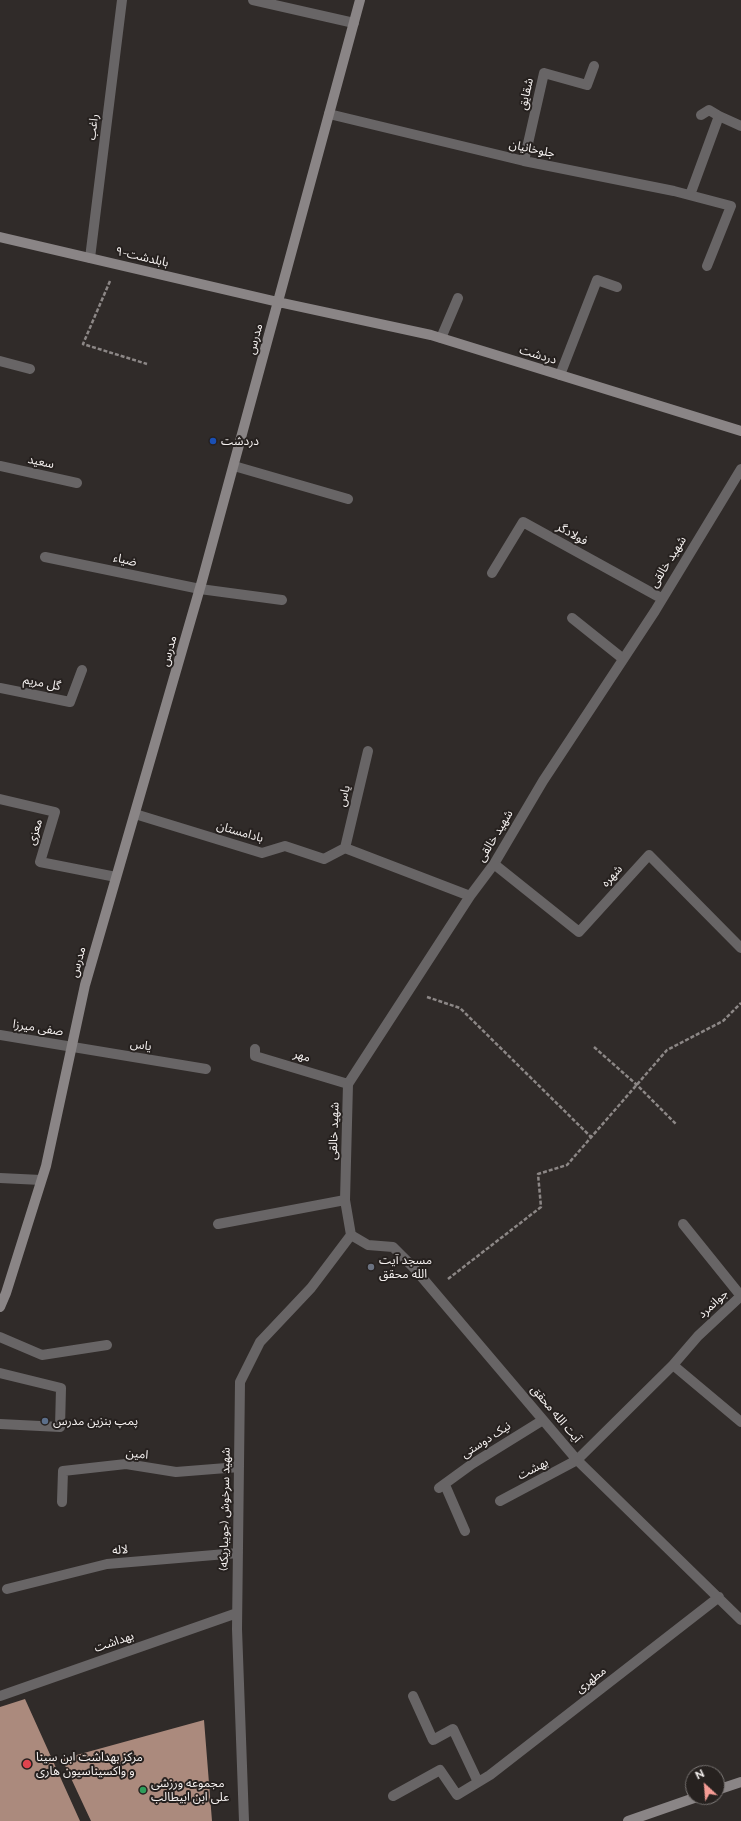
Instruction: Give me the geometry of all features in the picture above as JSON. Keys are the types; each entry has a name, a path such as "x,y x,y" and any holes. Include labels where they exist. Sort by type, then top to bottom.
{"main road":[{"name":"مدرس","path":"0,1307 41,1180 85,985 200,589 360,0"},
{"name":"۹-بابلدشت","path":"0,237 278,302"},
{"name":"دردشت","path":"278,302 441,338 741,431"},
{"path":"725,1787 741,1782"},
{"path":"628,1821 685,1801"}],"street":[{"name":"راغب","path":"90,258 122,0"},
{"path":"253,0 354,23"},
{"name":"شقایق","path":"524,161 544,73 587,85 594,66"},
{"path":"701,115 709,110 741,126"},
{"name":"جلوخانیان","path":"329,114 524,161 690,195 731,206 707,266"},
{"path":"690,195 719,116"},
{"path":"560,375 596,280 618,287"},
{"path":"441,338 458,298"},
{"path":"0,361 30,369"},
{"name":"سعید","path":"0,466 77,483"},
{"path":"234,466 348,499"},
{"name":"شهید خالقی","path":"351,1235 345,1200 348,1084 470,896 494,864 543,781 622,658 655,611 661,598 741,470"},
{"name":"فولادگر","path":"492,573 523,522 661,598"},
{"name":"ضیاء","path":"45,557 200,589 282,600"},
{"path":"572,618 622,658"},
{"name":"گل مریم","path":"0,688 70,702 82,670"},
{"name":"یاس","path":"345,848 368,751"},
{"name":"معزی","path":"0,799 55,812 40,862 116,877"},
{"name":"بادامستان","path":"135,814 262,853 285,846 324,859 345,848"},
{"path":"345,848 470,896"},
{"name":"شهره","path":"494,864 579,932 649,855 741,948"},
{"name":"صفی میرزا","path":"0,1035 71,1047"},
{"name":"یاس","path":"71,1047 206,1069"},
{"name":"مهر","path":"255,1049 255,1056 348,1084"},
{"path":"0,1178 41,1180"},
{"path":"218,1224 345,1200"},
{"name":"جوانمرد","path":"578,1460 673,1365 698,1336 741,1296 683,1224"},
{"name":"آیت الله محقق","path":"351,1235 368,1245 393,1247 433,1291 578,1460 741,1620"},
{"name":"شهید سرخوش (جویباریکه)","path":"244,1821 237,1613 240,1382 260,1342 310,1288 351,1235"},
{"path":"0,1337 42,1355 107,1345"},
{"path":"673,1365 741,1422"},
{"path":"0,1373 62,1388 60,1427 0,1424"},
{"name":"نیک دوستی","path":"465,1531 442,1486 472,1464 543,1420"},
{"name":"بهشت","path":"500,1501 578,1460"},
{"name":"امین","path":"62,1502 63,1471 126,1464 176,1472 239,1467"},
{"name":"لاله","path":"7,1589 107,1564 238,1553"},
{"name":"مطهری","path":"393,1796 440,1770 457,1795 490,1775 719,1597"},
{"name":"بهداشت","path":"0,1696 237,1613"},
{"path":"413,1696 433,1740 453,1729 478,1782"}],"path":[{"path":"117,264 83,344 147,364"},
{"path":"409,992 460,1008 591,1137"},
{"path":"433,1291 541,1207 538,1174 567,1165 667,1050 723,1021 741,1003"},
{"path":"594,1047 637,1085 676,1126"}],"building":[{"name":"مرکز بهداشت ابن سینا و واکسیناسیون هاری","path":"25,1699 80,1821 0,1821 0,1707"},
{"name":"مجموعه ورزشی علی ابن ابیطالب","path":"204,1720 212,1821 91,1821 62,1759"}],"place":[{"name":"دردشت","path":"213,441"},
{"name":"مسجد آیت الله محقق","path":"371,1267"},
{"name":"پمپ بنزین مدرس","path":"45,1421"},
{"name":"مرکز بهداشت ابن سینا و واکسیناسیون هاری","path":"27,1764"},
{"name":"مجموعه ورزشی علی ابن ابیطالب","path":"143,1790"}]}
